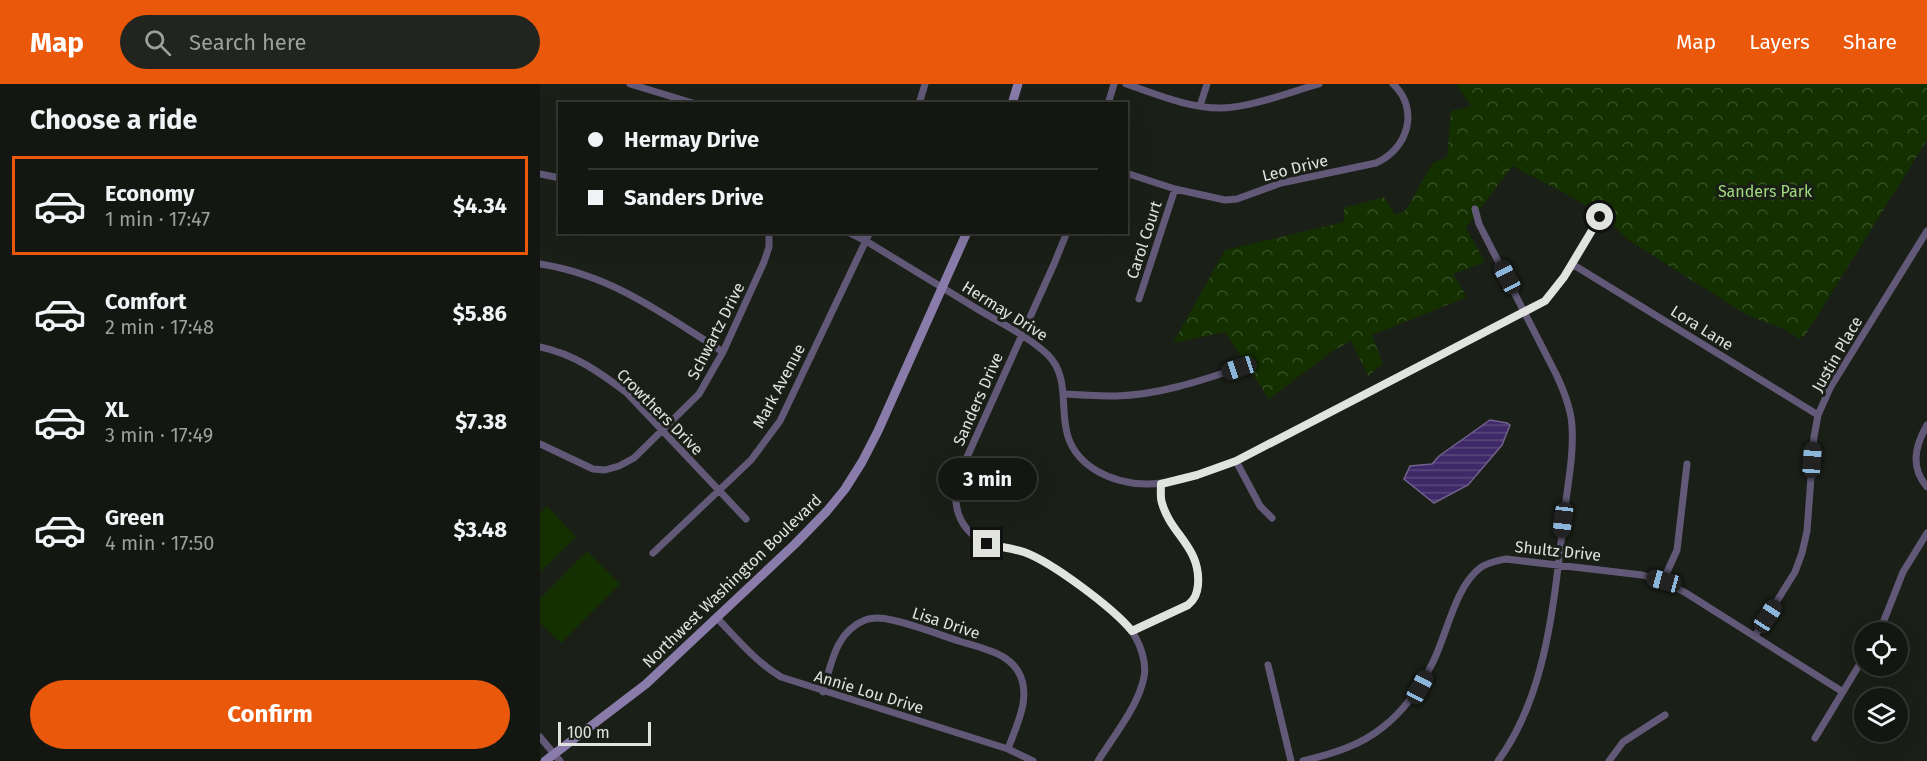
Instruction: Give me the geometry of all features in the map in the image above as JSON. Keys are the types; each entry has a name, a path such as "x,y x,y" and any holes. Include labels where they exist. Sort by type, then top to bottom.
{"main road":[{"path":"1013,102 1018,84"},
{"name":"Northwest Washington Boulevard","path":"545,761 557,758 646,684 828,511 862,462 878,431 966,234"}],"street":[{"path":"630,84 689,102"},
{"path":"920,102 925,84"},
{"path":"1109,102 1114,84"},
{"path":"1126,84 1180,102 1220,108 1238,106 1319,84"},
{"path":"1200,106 1207,84"},
{"name":"Leo Drive","path":"1128,174 1214,199 1237,199 1281,183 1386,159 1403,140 1408,128 1408,109 1403,96 1393,84"},
{"path":"540,174 558,178"},
{"name":"Carol Court","path":"1139,299 1175,189"},
{"path":"1475,209 1479,224 1526,312 1567,399 1572,425 1571,453 1558,564 1538,679 1525,714 1498,761"},
{"name":"Hermay Drive","path":"852,234 1022,336 1047,354 1054,363 1065,394 1064,414 1071,446 1088,466 1113,479 1132,484 1161,484 1197,475 1236,461 1545,301 1556,289 1600,217"},
{"name":"Justin Place","path":"1755,636 1795,572 1802,553 1807,531 1814,437 1818,415 1830,388 1927,231"},
{"name":"Schwartz Drive","path":"540,444 593,469 605,470 634,458 699,394 723,352 764,262 769,247 770,234"},
{"name":"Mark Avenue","path":"653,553 751,460 780,421 869,234"},
{"name":"Sanders Drive","path":"1066,234 958,477 955,490 956,505 966,528 987,544 1023,552 1056,569 1121,618 1132,631 1144,660 1145,674 1136,700 1098,761"},
{"path":"540,264 561,267 614,285 642,300 723,352"},
{"name":"Lora Lane","path":"1572,264 1818,415"},
{"name":"Crowthers Drive","path":"540,347 579,360 627,393 746,519"},
{"path":"1065,394 1118,396 1152,391 1184,385 1239,368"},
{"path":"1927,425 1918,441 1916,467 1927,487"},
{"path":"1236,461 1260,506 1272,518"},
{"path":"1664,581 1677,549 1687,464"},
{"path":"1132,631 1188,605 1194,600 1197,592 1198,566 1192,552 1161,502 1161,484"},
{"path":"1883,622 1903,572 1927,533"},
{"name":"Shultz Drive","path":"1303,761 1330,755 1360,743 1383,728 1420,687 1434,661 1462,591 1471,578 1480,568 1491,562 1506,559 1642,575 1664,581 1843,692"},
{"name":"Annie Lou Drive","path":"717,618 767,669 781,677 1008,749 1033,761"},
{"name":"Lisa Drive","path":"823,692 835,651 843,637 854,626 866,620 891,619 1003,656 1013,664 1020,674 1024,696 1022,709 1008,749"},
{"path":"1268,664 1291,761"},
{"path":"1815,738 1854,674"},
{"path":"1609,761 1623,742 1665,715"},
{"path":"540,737 557,758"}],"green space":[{"name":"Sanders Park","path":"1456,84 1927,84 1927,140 1804,337 1800,339 1784,329 1747,315 1628,240 1588,207 1512,166 1466,228 1485,262 1453,274 1467,297 1372,335 1383,364 1368,376 1351,341 1333,351 1269,399 1225,332 1173,343 1225,250 1344,222 1344,208 1384,197 1395,215 1405,211 1433,163 1447,157 1451,111 1471,106"},
{"path":"547,506 576,537 540,572 540,513"},
{"path":"587,551 620,584 561,643 540,623 540,599"}],"shaded area":[{"path":"1490,420 1510,425 1502,445 1468,485 1434,503 1404,479 1410,466 1432,464 1439,456"}],"route":[{"path":"987,544 1023,552 1056,569 1121,618 1132,631 1188,605 1194,600 1197,592 1198,566 1192,552 1161,502 1161,484 1214,470 1236,461 1545,301 1564,277 1600,217"}]}
